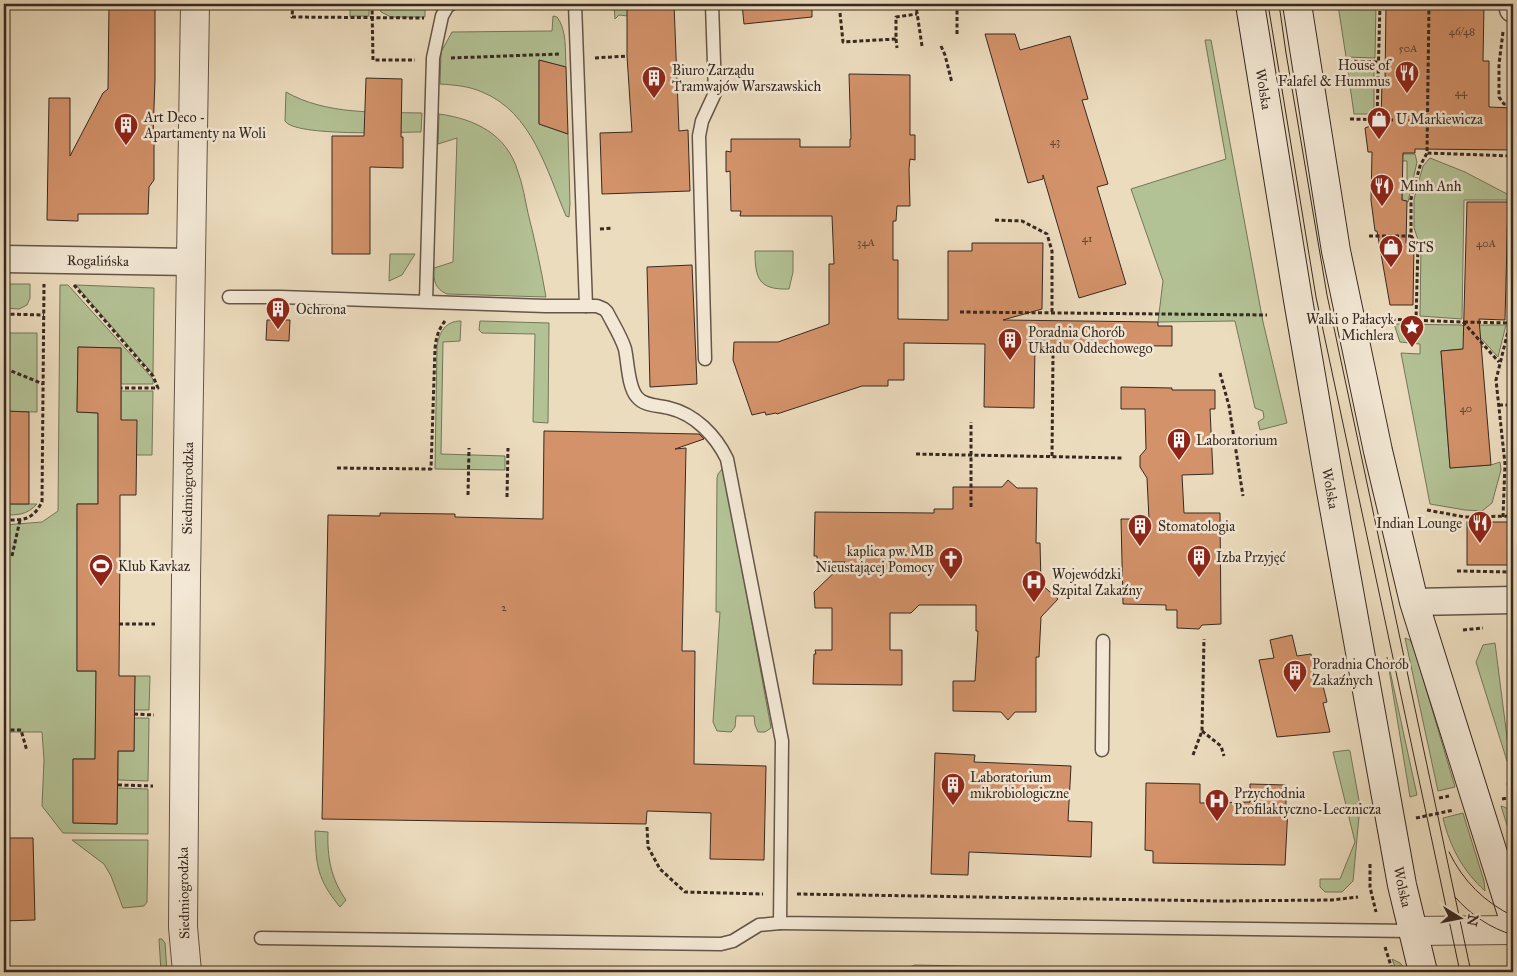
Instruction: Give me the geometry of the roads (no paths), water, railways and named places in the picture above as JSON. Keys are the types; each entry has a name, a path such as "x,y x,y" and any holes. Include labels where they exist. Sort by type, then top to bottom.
{"main road":[{"name":"Siedmiogrodzka","path":"188,972 183,917 195,4"},
{"name":"Wolska","path":"1250,4 1299,309 1389,817 1402,885 1423,972"},
{"path":"1297,4 1336,251 1378,451 1414,602 1513,917"},
{"path":"1413,931 1513,930"}],"street":[{"path":"1508,20 1512,4"},
{"name":"Rogalińska","path":"4,259 191,262"},
{"path":"1414,602 1513,600"}],"lane":[{"path":"426,301 434,58 442,16 446,7 451,4"},
{"path":"575,4 586,306"},
{"path":"705,359 699,136 702,121 715,93 712,4"},
{"path":"229,297 586,306 600,307 607,312 622,343 632,387 637,398 648,404 670,408 690,417 710,434 727,460 782,741 780,923"},
{"path":"1102,750 1103,641"},
{"path":"261,938 721,944 732,941 759,924 780,923 1413,931"}],"tram line":[{"path":"1268,4 1316,297 1460,972"},
{"path":"1279,4 1327,295 1471,972"},
{"path":"1449,852 1475,890 1513,916"},
{"path":"1455,897 1481,920 1496,929 1513,935"}],"place":[{"name":"House of Falafel & Hummus","path":"1407,94"},
{"name":"Biuro Zarządu Tramwajów Warszawskich","path":"654,99"},
{"name":"U Markiewicza","path":"1379,140"},
{"name":"Art Deco - Apartamenty na Woli","path":"126,146"},
{"name":"Minh Anh","path":"1382,207"},
{"name":"STS","path":"1391,268"},
{"name":"Ochrona","path":"278,330"},
{"name":"Walki o Pałacyk Michlera","path":"1412,348"},
{"name":"Poradnia Chorób Układu Oddechowego","path":"1010,361"},
{"name":"Laboratorium","path":"1179,461"},
{"name":"Indian Lounge","path":"1480,544"},
{"name":"Stomatologia","path":"1140,547"},
{"name":"Izba Przyjęć","path":"1199,578"},
{"name":"kaplica pw. MB Nieustającej Pomocy","path":"951,580"},
{"name":"Klub Kavkaz","path":"101,587"},
{"name":"Wojewódzki Szpital Zakaźny","path":"1034,603"},
{"name":"Poradnia Chorób Zakaźnych","path":"1295,693"},
{"name":"Laboratorium mikrobiologiczne","path":"953,806"},
{"name":"Przychodnia Profilaktyczno-Lecznicza","path":"1217,822"}]}
